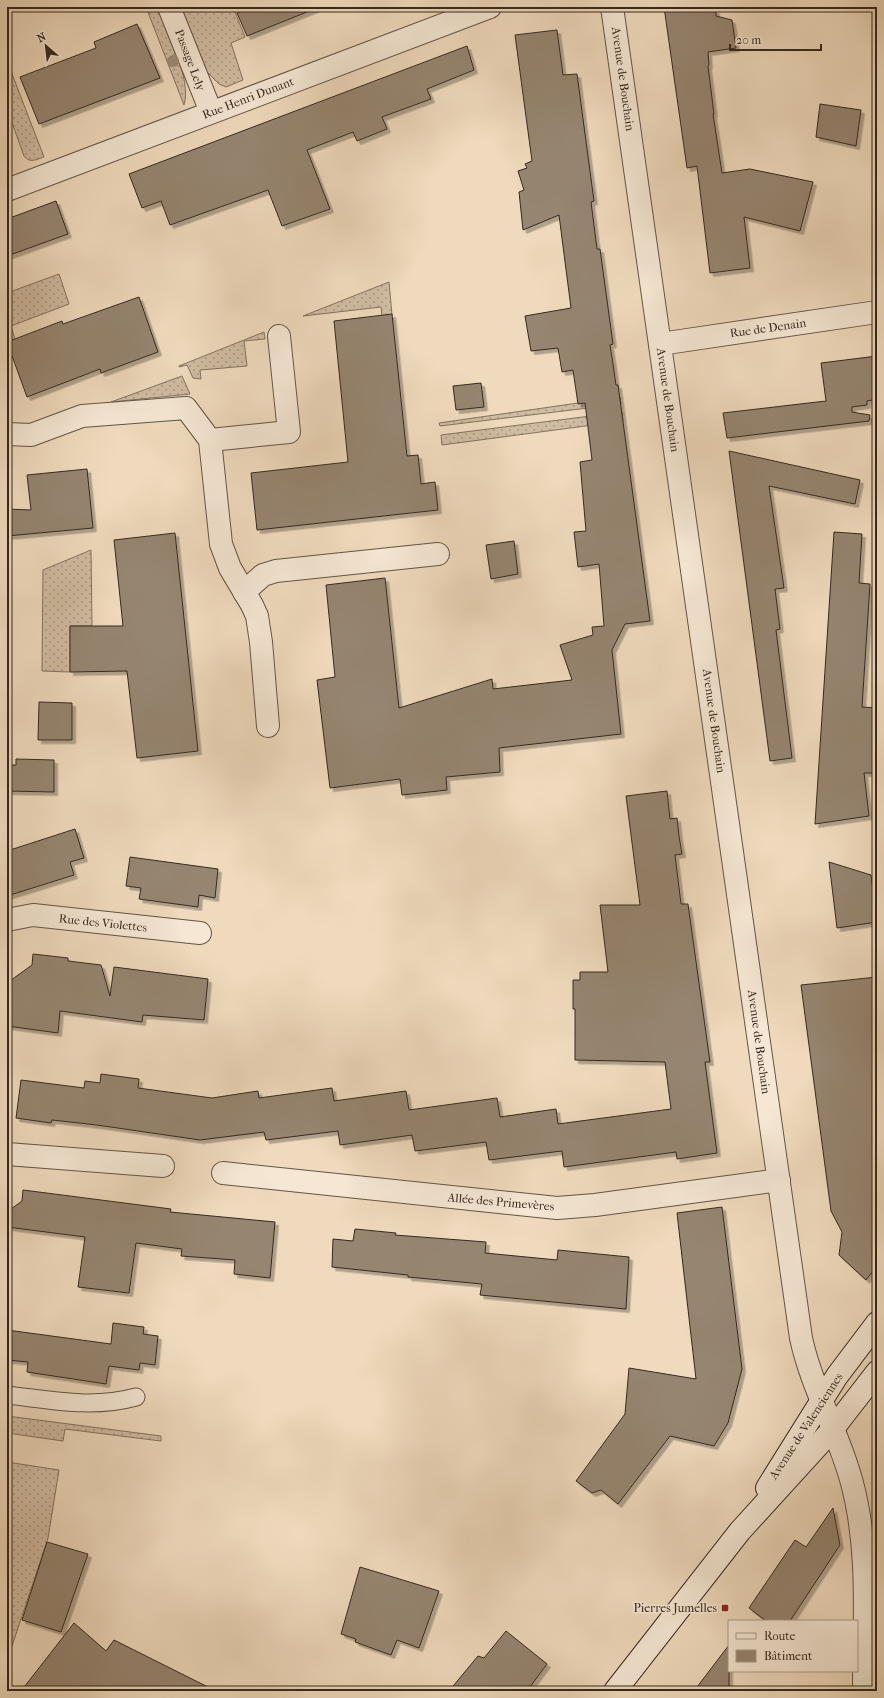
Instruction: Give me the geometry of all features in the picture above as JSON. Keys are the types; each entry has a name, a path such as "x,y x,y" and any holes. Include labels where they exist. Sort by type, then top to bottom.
{"street":[{"name":"Passage Lely","path":"169,7 211,112"},
{"name":"Rue Henri Dunant","path":"7,190 490,7"},
{"name":"Avenue de Bouchain","path":"612,7 801,1338 811,1376 847,1464 860,1522 863,1553 864,1691"},
{"name":"Rue de Denain","path":"660,344 877,312"},
{"path":"210,440 289,432 279,336"},
{"path":"7,434 30,435 82,416 186,408 210,440 221,544 230,568 256,616 259,629 268,726"},
{"path":"244,592 263,575 276,571 438,554"},
{"name":"Rue des Violettes","path":"7,920 20,916 33,915 200,933"},
{"path":"7,1154 163,1166"},
{"name":"Allée des Primevères","path":"223,1173 557,1208 603,1204 779,1180"},
{"name":"Avenue de Valenciennes","path":"740,1531 821,1402 875,1332"},
{"name":"Avenue de Valenciennes","path":"615,1691 740,1531 832,1430 877,1372"}],"lane":[{"path":"7,1395 86,1404 116,1402 136,1397"}],"shaded area":[{"path":"146,7 157,7 172,42 185,82 186,94 184,105"},
{"path":"181,7 233,7 245,37 231,43 243,80 226,87 219,84 207,72"},
{"path":"7,61 44,157 36,160 29,160 24,156 7,109"},
{"path":"59,274 69,304 11,326 15,339 7,341 7,293"},
{"path":"389,282 392,315 382,316 381,307 303,316"},
{"path":"264,332 265,339 244,341 247,366 200,370 201,379 193,378 187,365 179,367 179,366"},
{"path":"182,376 190,394 111,402"},
{"path":"620,397 621,404 440,426 439,423"},
{"path":"622,412 623,421 442,445 441,435"},
{"path":"91,550 92,626 70,626 70,672 42,671 43,570"},
{"path":"7,1416 161,1436 161,1441 65,1429 63,1441 7,1433"},
{"path":"7,1462 59,1470 48,1538 7,1661"}],"building":[{"path":"252,7 317,8 247,36 237,13"},
{"path":"664,7 713,7 713,10 716,10 716,16 732,20 736,48 708,52 713,114 722,173 750,169 813,182 800,231 744,217 750,268 710,273 697,166 687,168"},
{"path":"137,24 160,78 39,124 20,77 96,48 94,42"},
{"path":"557,30 563,75 577,74 594,201 591,202 597,249 600,249 613,344 610,345 616,385 618,385 650,621 625,624 612,650 621,734 499,748 500,772 446,777 447,790 402,795 400,779 330,788 317,680 335,677 326,585 385,578 399,708 492,679 493,689 572,680 560,645 593,635 592,627 604,626 599,564 578,567 574,532 586,531 580,462 592,460 585,403 578,404 573,370 562,372 558,348 531,351 525,316 571,308 559,215 523,230 519,192 524,190 518,171 527,168 525,164 532,161 515,35"},
{"path":"467,46 474,70 427,89 431,99 382,117 387,129 357,141 353,132 307,150 330,209 282,226 268,190 170,225 161,201 142,208 129,174"},
{"path":"820,104 861,110 856,146 816,137"},
{"path":"56,201 68,234 7,256 7,219"},
{"path":"139,297 158,352 101,373 100,369 27,397 7,342 62,321 63,324"},
{"path":"392,314 407,456 418,455 421,484 435,482 438,510 257,530 251,473 348,462 334,321"},
{"path":"877,356 877,399 867,401 867,405 852,407 852,412 870,415 869,421 727,438 723,413 826,401 821,363"},
{"path":"481,383 484,407 456,410 453,386"},
{"path":"729,451 860,480 855,504 769,486 784,588 775,589 780,629 776,630 792,758 770,761"},
{"path":"87,469 93,528 7,536 7,509 31,510 27,475"},
{"path":"834,532 862,534 859,583 870,584 862,707 877,708 877,773 864,773 869,816 815,824"},
{"path":"175,533 198,751 137,758 127,671 70,672 70,626 123,626 114,540"},
{"path":"514,541 518,574 491,579 486,545"},
{"path":"39,702 72,703 72,740 38,740"},
{"path":"16,759 54,760 54,792 7,791 7,765 16,765"},
{"path":"667,791 670,819 677,818 682,854 675,855 681,904 688,904 710,1062 705,1062 717,1153 677,1159 676,1152 564,1167 562,1151 489,1160 486,1142 415,1151 412,1135 340,1145 338,1131 266,1140 264,1132 200,1140 97,1125 52,1120 51,1123 16,1118 21,1080 84,1088 85,1081 100,1083 101,1074 139,1079 138,1088 212,1098 258,1091 259,1098 332,1088 334,1101 406,1091 409,1110 497,1098 500,1117 556,1109 558,1124 671,1109 665,1062 575,1060 575,1009 573,1009 573,980 580,980 580,972 608,972 600,905 640,905 626,796"},
{"path":"75,829 84,858 70,862 74,875 7,896 7,851"},
{"path":"130,857 218,869 215,898 199,895 198,907 139,899 141,888 126,886"},
{"path":"829,862 871,875 877,922 837,928"},
{"path":"33,954 68,958 68,961 101,965 110,996 114,967 208,979 204,1020 143,1015 142,1022 60,1011 58,1033 7,1026 7,983 32,965"},
{"path":"877,977 877,1266 866,1280 839,1255 842,1232 831,1211 801,985"},
{"path":"23,1190 171,1209 170,1212 275,1222 270,1278 234,1274 235,1260 181,1256 182,1249 136,1243 129,1293 78,1287 85,1237 7,1227 7,1212 22,1201"},
{"path":"722,1207 742,1369 728,1423 714,1446 670,1436 618,1504 601,1490 592,1493 576,1481 625,1414 629,1368 696,1379 677,1213"},
{"path":"355,1229 396,1233 395,1235 486,1242 485,1253 557,1260 558,1250 629,1257 626,1309 480,1295 482,1284 408,1277 408,1275 332,1267 333,1239 353,1241"},
{"path":"113,1323 144,1327 143,1334 158,1336 155,1365 140,1363 139,1370 109,1366 106,1384 27,1372 28,1362 7,1360 7,1330 111,1344"},
{"path":"833,1508 840,1545 791,1620 765,1620 749,1608 795,1540 806,1547"},
{"path":"47,1542 88,1554 61,1632 22,1620"},
{"path":"360,1567 439,1591 419,1648 397,1640 391,1655 355,1642 356,1639 341,1634"},
{"path":"74,1623 106,1651 114,1640 216,1691 21,1691"},
{"path":"506,1631 547,1664 527,1691 449,1691 478,1656 484,1658"},
{"path":"728,1646 729,1691 694,1691"}],"place":[{"name":"Pierres Jumelles","path":"725,1608"}]}
